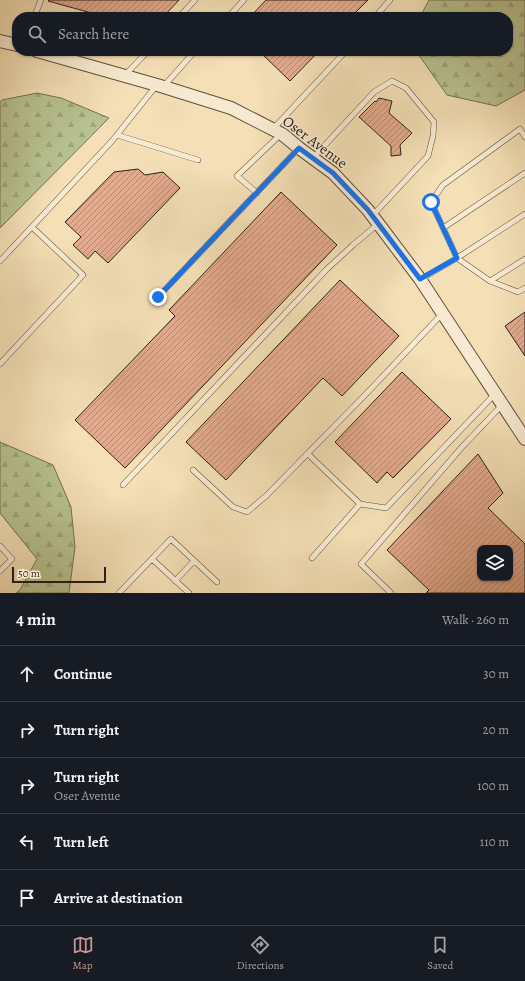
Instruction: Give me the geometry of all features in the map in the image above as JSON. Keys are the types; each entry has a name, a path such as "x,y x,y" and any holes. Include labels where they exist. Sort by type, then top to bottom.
{"street":[{"path":"0,40 12,44"},
{"name":"Oser Avenue","path":"55,56 231,108 277,131 333,173 376,219 420,279 524,437"}],"lane":[{"path":"36,12 41,0"},
{"path":"184,12 195,0"},
{"path":"233,12 244,0"},
{"path":"379,12 390,0"},
{"path":"125,76 143,56"},
{"path":"0,261 117,135 160,86 190,56"},
{"path":"257,193 237,176 342,56"},
{"path":"123,485 376,219 428,156 433,136 434,122 406,88 392,80 374,92 313,158"},
{"path":"525,137 520,129 443,185 431,202 457,258 490,281 518,292 525,288"},
{"path":"117,135 198,160"},
{"path":"158,297 299,148"},
{"path":"443,228 525,173"},
{"path":"420,279 457,258 525,214"},
{"path":"0,364 82,275 32,227"},
{"path":"490,281 525,259"},
{"path":"193,470 233,507 247,512 266,496 308,454 442,314"},
{"path":"308,454 360,504 386,508 495,394"},
{"path":"391,593 361,564 462,447 502,405"},
{"path":"312,558 360,504"},
{"path":"119,593 171,539 217,582"},
{"path":"0,546 12,559 0,571"},
{"path":"152,559 189,593"},
{"path":"176,580 194,561"}],"green space":[{"path":"429,0 525,0 525,90 496,106 447,95 420,56 513,56 513,12 423,12"},
{"path":"37,93 61,98 109,118 0,228 0,102 2,100"},
{"path":"0,442 53,465 71,507 75,547 69,593 16,593 20,590 37,559 0,513"}],"building":[{"path":"179,0 168,12 88,12 48,1"},
{"path":"266,0 368,0 356,12 255,12"},
{"path":"264,56 314,56 290,81"},
{"path":"379,98 392,101 389,113 412,133 400,145 401,155 391,156 391,146 359,117"},
{"path":"138,169 145,175 163,172 180,188 108,263 95,251 88,259 73,245 81,237 65,222 114,172"},
{"path":"281,192 337,245 125,468 75,420 175,316 169,310"},
{"path":"340,280 399,336 342,396 323,378 226,480 186,442"},
{"path":"525,312 525,356 505,326"},
{"path":"402,372 451,419 393,478 387,472 377,483 335,442"},
{"path":"478,454 503,493 488,508 525,544 525,593 426,593 429,590 387,550"}],"route":[{"path":"158,297 299,148 333,173 368,210 420,279 457,258 431,202"}]}
